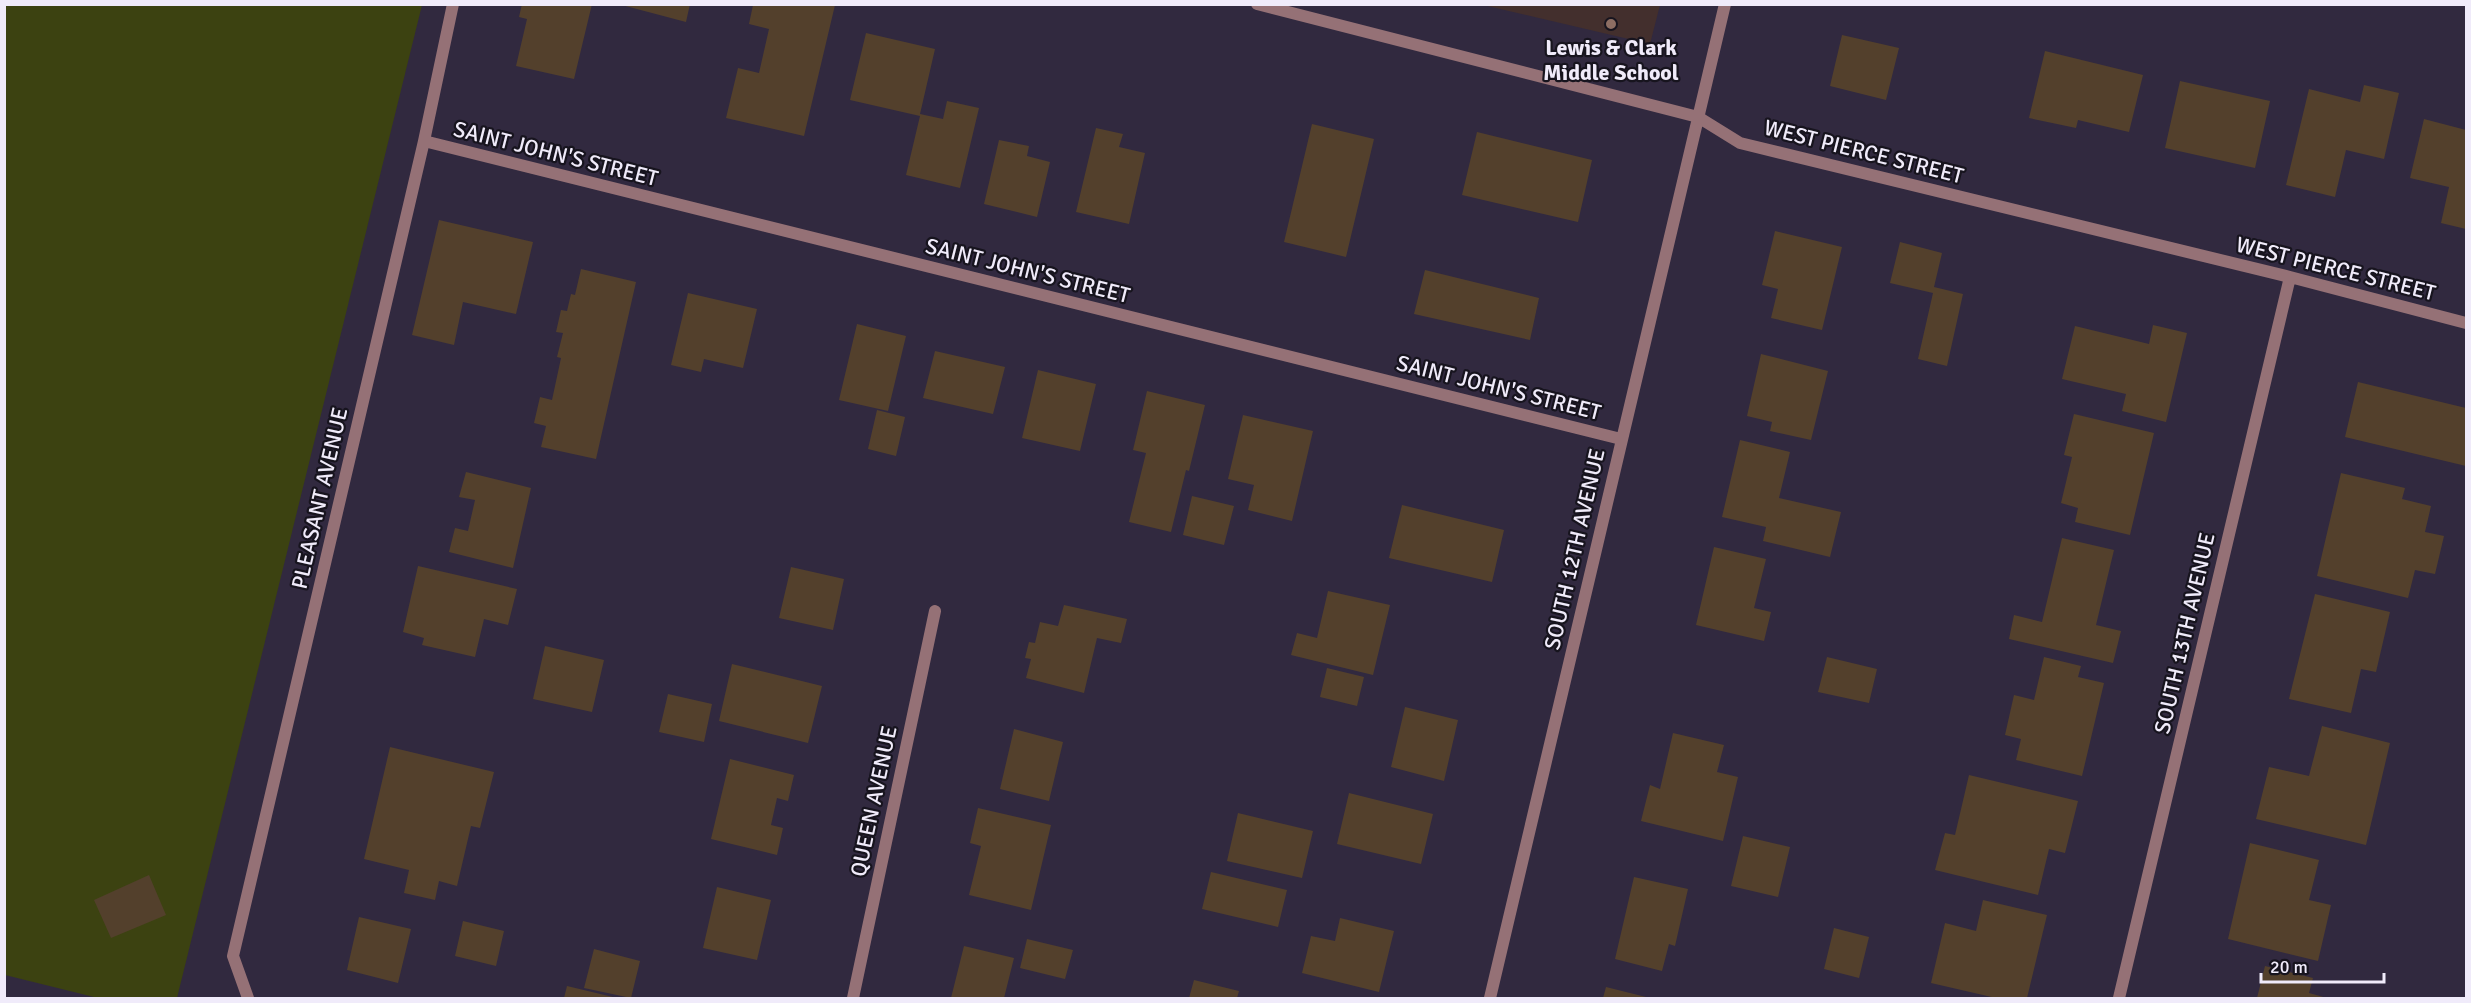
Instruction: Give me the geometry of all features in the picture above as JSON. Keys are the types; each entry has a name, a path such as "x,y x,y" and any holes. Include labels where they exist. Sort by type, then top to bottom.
{"street":[{"name":"PLEASANT AVENUE","path":"248,999 233,956 424,141 453,4"},
{"name":"WEST PIERCE STREET","path":"1257,4 1698,117 1740,143 2290,277 2466,323"},
{"name":"SOUTH 12TH AVENUE","path":"1490,999 1725,4"},
{"name":"SAINT JOHN'S STREET","path":"424,141 1621,439"},
{"name":"SOUTH 13TH AVENUE","path":"2119,999 2290,277"},
{"name":"QUEEN AVENUE","path":"853,999 935,611"}],"shaded area":[{"name":"Lewis & Clark Middle School","path":"1483,5 1660,5 1650,44"}],"green space":[{"path":"5,5 422,5 177,998 98,998 5,975"}],"building":[{"path":"522,4 592,4 574,79 516,66 527,19 519,17"},
{"path":"618,4 690,4 686,22"},
{"path":"753,5 835,5 804,136 726,118 738,68 759,73 769,29 749,24"},
{"path":"866,33 935,49 920,114 943,119 947,101 979,108 960,188 906,175 920,116 850,100"},
{"path":"1842,35 1899,48 1886,100 1830,86"},
{"path":"2045,51 2143,75 2129,132 2078,120 2076,128 2029,118"},
{"path":"2180,81 2270,101 2255,168 2165,148"},
{"path":"2364,85 2399,93 2384,159 2346,150 2335,197 2286,185 2309,89 2360,102"},
{"path":"2424,119 2466,130 2466,229 2441,223 2449,187 2410,178"},
{"path":"1312,124 1374,139 1346,257 1284,242"},
{"path":"1096,128 1123,134 1119,147 1145,153 1129,224 1076,212"},
{"path":"1477,132 1592,160 1578,222 1462,195"},
{"path":"999,140 1029,146 1027,156 1050,162 1037,217 984,204"},
{"path":"439,220 533,242 516,314 463,302 454,345 412,335"},
{"path":"1775,231 1842,247 1822,330 1771,318 1778,289 1762,285"},
{"path":"1900,242 1942,253 1934,287 1963,294 1947,366 1918,359 1933,293 1890,283"},
{"path":"581,269 636,282 596,459 541,447 546,426 534,423 540,397 552,400 561,358 557,357 563,333 556,332 561,310 567,311 571,294 575,295"},
{"path":"1425,270 1539,298 1530,340 1414,314"},
{"path":"688,293 757,309 743,368 704,359 701,372 671,365"},
{"path":"857,324 906,336 888,411 839,400"},
{"path":"2153,325 2187,333 2166,422 2122,411 2126,394 2062,379 2075,326 2149,344"},
{"path":"935,351 1005,367 993,414 923,398"},
{"path":"1761,354 1828,371 1811,440 1770,431 1772,422 1747,416"},
{"path":"1038,370 1096,384 1080,451 1022,438"},
{"path":"2358,382 2466,408 2466,466 2345,437"},
{"path":"1147,391 1205,405 1171,532 1129,522 1146,453 1133,450"},
{"path":"877,410 905,417 896,456 868,449"},
{"path":"2074,414 2154,433 2130,535 2075,522 2078,508 2061,503 2072,457 2064,455"},
{"path":"1243,415 1313,431 1292,521 1248,510 1254,485 1228,479"},
{"path":"1740,440 1790,452 1779,498 1841,512 1830,557 1763,541 1766,527 1722,517"},
{"path":"466,472 531,488 513,568 449,552 455,528 468,531 475,500 459,497"},
{"path":"2341,473 2405,488 2402,499 2431,506 2425,532 2444,536 2435,574 2415,570 2408,598 2317,576"},
{"path":"1192,496 1234,506 1224,545 1183,535"},
{"path":"1402,505 1504,530 1492,582 1389,558"},
{"path":"2062,538 2114,550 2096,625 2121,631 2113,663 2009,639 2014,615 2042,622"},
{"path":"1714,547 1766,559 1754,608 1771,612 1764,641 1696,625"},
{"path":"418,566 517,589 508,625 484,619 475,657 422,645 424,638 403,632"},
{"path":"791,567 844,579 833,630 779,618"},
{"path":"1328,591 1390,605 1373,675 1291,655 1297,633 1317,638"},
{"path":"2315,594 2390,612 2376,672 2361,669 2351,713 2289,699"},
{"path":"1064,605 1127,619 1121,643 1097,638 1084,693 1026,678 1031,659 1025,658 1029,642 1035,643 1040,622 1058,626"},
{"path":"545,646 604,660 592,712 533,699"},
{"path":"1827,657 1877,669 1869,703 1818,692"},
{"path":"2044,657 2081,666 2078,677 2104,683 2082,776 2016,760 2021,739 2005,735 2014,695 2034,700"},
{"path":"732,664 822,686 808,743 719,721"},
{"path":"1327,668 1364,677 1357,706 1320,697"},
{"path":"668,694 712,704 704,742 659,732"},
{"path":"1405,707 1458,720 1444,781 1391,767"},
{"path":"2322,726 2390,743 2366,845 2256,819 2269,767 2309,776"},
{"path":"1014,729 1063,742 1049,801 1000,789"},
{"path":"1673,733 1724,745 1717,772 1738,777 1723,841 1641,821 1650,785 1660,789"},
{"path":"390,747 494,772 480,828 471,826 457,886 439,881 435,900 404,893 409,870 364,859"},
{"path":"730,759 794,775 788,801 777,798 771,825 783,828 777,855 711,839"},
{"path":"1969,775 2078,801 2065,853 2049,849 2038,895 1935,870 1945,833 1955,835"},
{"path":"1349,793 1433,814 1421,864 1337,844"},
{"path":"978,808 1051,825 1031,910 969,895 981,846 970,843"},
{"path":"1238,813 1313,831 1302,878 1227,861"},
{"path":"1743,836 1790,847 1778,897 1731,886"},
{"path":"2250,843 2319,860 2309,900 2331,905 2318,961 2228,939"},
{"path":"1211,872 1287,890 1278,927 1202,909"},
{"path":"149,875 166,915 111,938 94,900"},
{"path":"1634,877 1688,889 1675,946 1669,944 1662,971 1615,959"},
{"path":"717,887 771,900 757,960 703,948"},
{"path":"1983,900 2047,915 2027,998 1996,998 1931,983 1945,923 1976,931"},
{"path":"359,917 411,929 398,983 347,970"},
{"path":"1340,918 1394,931 1379,992 1302,973 1311,936 1335,941"},
{"path":"463,921 504,931 496,966 455,956"},
{"path":"1834,928 1869,937 1859,978 1824,969"},
{"path":"1027,939 1073,950 1065,979 1020,968"},
{"path":"964,946 1014,958 1004,998 951,998"},
{"path":"594,949 640,961 631,998 584,988"},
{"path":"2265,966 2313,978 2309,993 2327,998 2257,998"},
{"path":"1194,980 1239,991 1237,998 1189,998"},
{"path":"567,986 617,998 564,998"},
{"path":"1606,987 1650,998 1603,998"}],"place":[{"name":"Lewis & Clark Middle School","path":"1611,24"}]}
